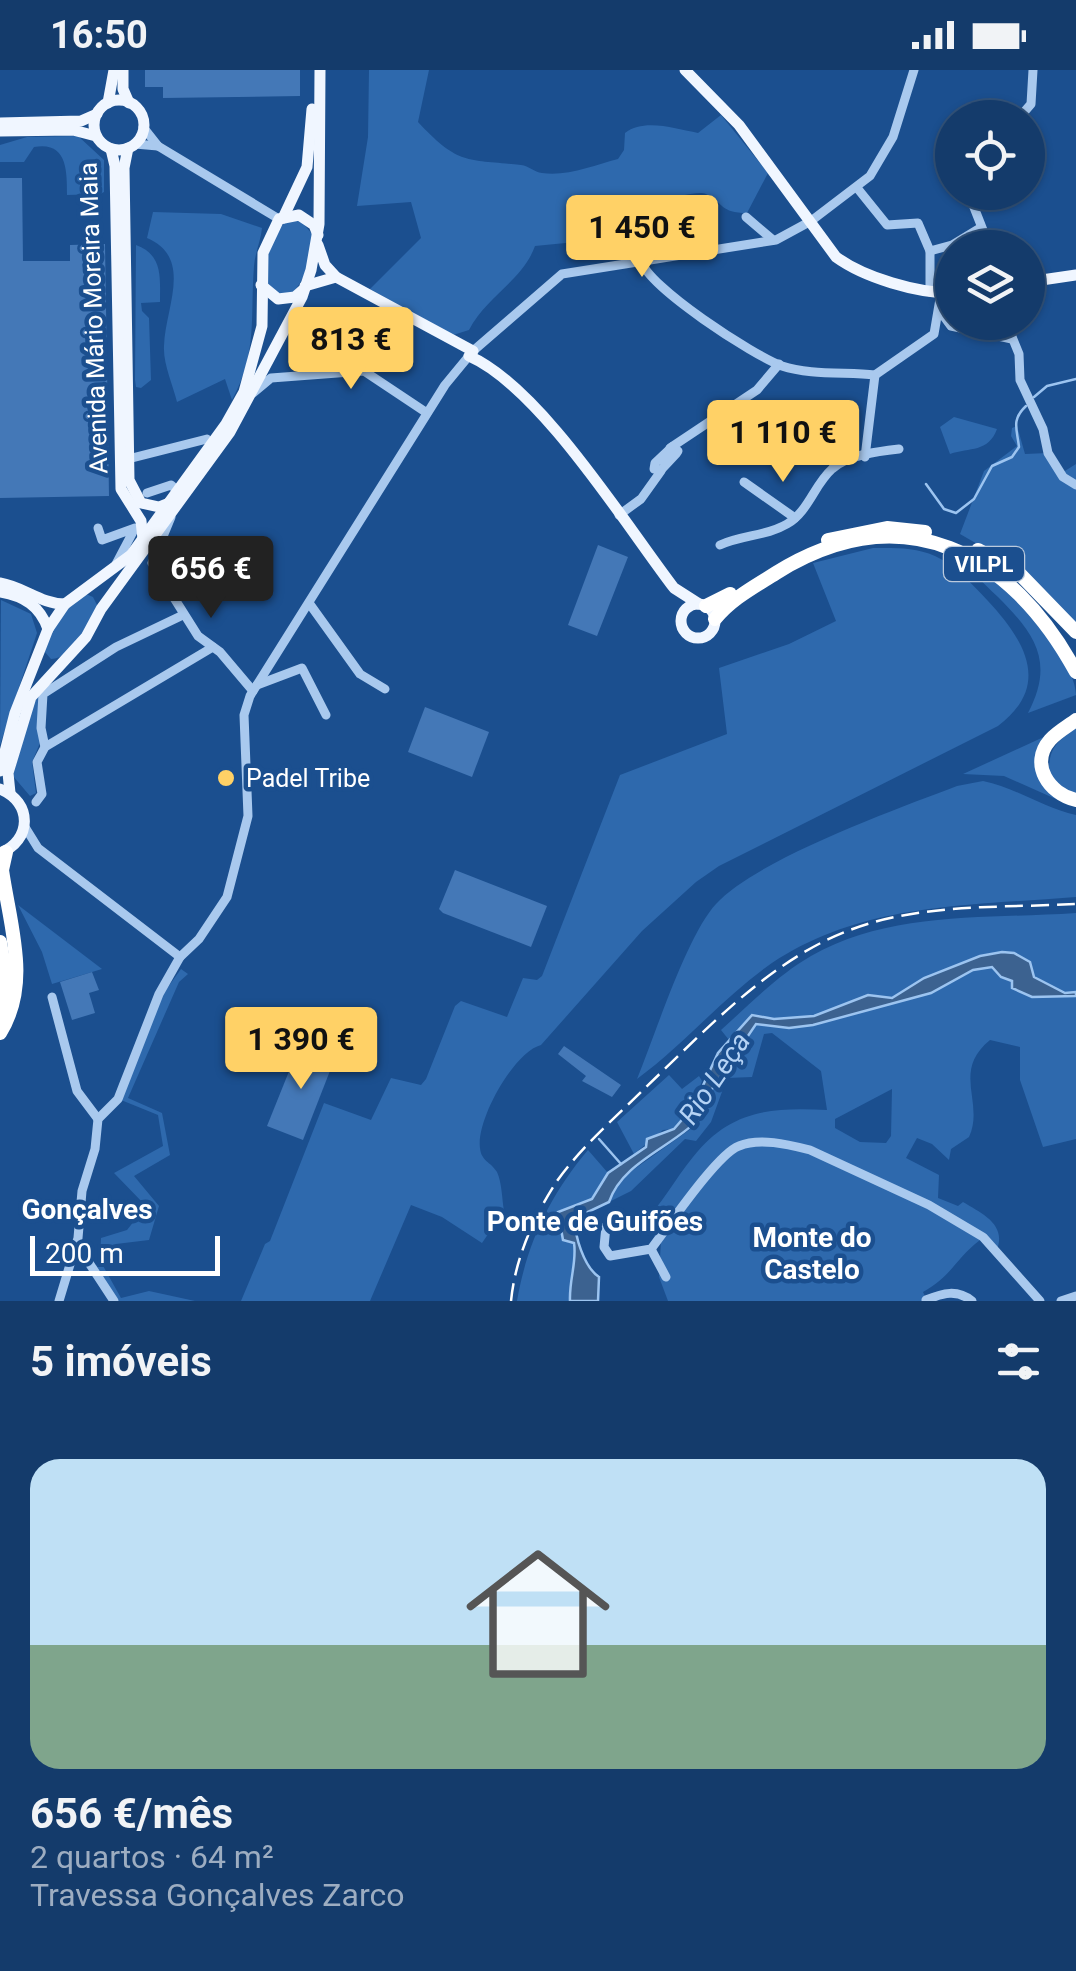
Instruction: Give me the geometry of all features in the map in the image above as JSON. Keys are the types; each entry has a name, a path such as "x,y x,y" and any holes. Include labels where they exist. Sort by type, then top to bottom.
{"highway":[{"name":"VILPL","path":"706,610 781,562 827,540 868,530 902,529 953,539 1016,570 1076,632"},
{"name":"VILPL","path":"706,610 739,597 816,553 868,540 924,540 972,556 1018,590 1053,632 1076,672"},
{"path":"1076,720 1048,742 1042,758 1043,773 1052,789 1076,800"},
{"path":"1,1025 18,996 2,870 6,851"},
{"path":"0,909 12,988 1,1025"},
{"path":"0,942 6,980 1,1025"}],"main road":[{"path":"0,123 73,122 96,114 108,103 114,70"},
{"path":"0,131 72,130 96,136 111,148 132,146 143,128 140,113 129,103 123,89 122,70"},
{"path":"0,771 14,713 48,629 65,604 112,572 170,510 244,392 262,326 263,253 307,167 316,70"},
{"path":"6,851 16,805 8,773 30,697 86,636 253,393 304,288 318,238 316,70"},
{"path":"685,70 739,125 836,257 850,268 935,291"},
{"path":"108,103 129,103"},
{"path":"96,114 96,136"},
{"name":"Avenida Mário Moreira Maia","path":"132,146 124,168 130,489 149,506 170,510"},
{"name":"Avenida Mário Moreira Maia","path":"111,148 115,166 120,489 141,521 144,539"},
{"path":"281,218 290,214 308,218 325,265 336,277 474,351 535,408 620,511 628,528 674,588 706,610 709,634 694,637 684,630 674,588"},
{"path":"1045,280 1076,275"},
{"path":"261,285 278,299 295,297 304,288 336,277"},
{"path":"0,583 16,586 44,602 65,604"},
{"path":"84,590 99,598 102,609"},
{"path":"0,592 27,600 40,611 48,629"},
{"path":"683,614 706,610"},
{"path":"39,648 45,660 65,662"}],"street":[{"path":"70,1301 60,1296 76,1243 82,1191 98,1119 118,1099 159,994 180,957 199,938 227,898 242,848 248,816 244,715 255,688 427,413 474,351 554,278 572,270 772,240 811,221 858,188 892,137 914,70"},
{"path":"1031,100 1033,70"},
{"path":"143,128 158,146 264,213 281,218"},
{"path":"132,146 158,146"},
{"path":"858,188 887,225 918,222 935,270"},
{"path":"974,210 982,230"},
{"path":"264,213 271,231"},
{"path":"746,217 772,240"},
{"path":"930,250 952,245 980,228"},
{"path":"641,260 650,279 700,313 720,333 779,364 875,375 935,330"},
{"path":"1012,340 1019,354 1020,380 1043,429 1052,462 1063,477 1076,485"},
{"path":"268,364 271,378"},
{"path":"620,511 674,450 700,427 758,390 779,364"},
{"path":"253,393 271,378 368,372 427,413"},
{"path":"865,456 875,375"},
{"path":"128,458 207,439"},
{"path":"189,443 204,455"},
{"path":"720,544 746,534 772,532 795,518 825,477 843,462 899,448"},
{"path":"620,511 639,496 659,466"},
{"path":"744,482 795,518"},
{"path":"147,493 171,485 178,492"},
{"path":"170,510 166,537 151,560 198,636 255,688"},
{"path":"98,528 102,540 135,528 128,551"},
{"path":"309,604 360,674 385,689"},
{"path":"45,747 41,728 43,694 116,647 183,615"},
{"path":"180,957 38,848 16,805 36,802 42,794 38,757 45,747 214,647"},
{"path":"255,688 302,668 326,716"},
{"path":"6,851 38,848"},
{"path":"52,997 76,1091 98,1119"},
{"path":"606,1226 604,1246 610,1256 650,1249 723,1157 739,1146 790,1145 880,1182 968,1227 983,1237 1040,1301"},
{"path":"76,1243 114,1301"},
{"path":"650,1249 666,1278"},
{"path":"926,1300 944,1293 966,1296 972,1301"},
{"path":"1061,1301 1076,1296"}],"shaded area":[{"path":"369,70 429,70 418,122 444,146 465,158 521,165 542,173 571,172 618,159 624,150 625,133 633,129 660,126 698,133 721,115 768,173 747,213 727,209 706,194 691,194 631,215 631,232 535,246 522,269 469,330 453,335 370,289 421,238 411,202 357,206 368,137"},
{"path":"78,136 104,160 104,192 100,194 67,195 63,159 53,148 34,147 24,162 0,162 0,145 27,137"},
{"path":"153,212 221,214 262,228 254,266 249,350 232,400 225,379 177,402 164,353 173,271 170,258 147,238"},
{"path":"300,220 313,235 310,253 299,285 287,296 267,289 267,261 280,228 286,221"},
{"path":"136,245 155,261 160,284 160,302 141,303 149,318 151,380 141,388 136,387 135,380"},
{"path":"954,417 997,429 983,446 950,454 940,427"},
{"path":"1017,426 1025,454 1048,453 1060,474 1076,464 1076,624 1019,568 960,534 984,471 1017,446 1011,436 1012,428"},
{"path":"873,548 897,548 935,556 963,576 1001,616 1022,647 1027,663 1024,695 1015,710 998,726 719,866 642,931 541,1045 520,1060 490,1105 480,1148 499,1176 504,1211 482,1243 442,1217 411,1205 370,1301 241,1301 265,1244 270,1241 324,1103 371,1120 391,1078 421,1085 426,1079 455,1006 461,1001 507,1017 523,978 537,980 542,976 620,775 727,734 719,668 789,644 836,621 813,563"},
{"path":"951,555 1000,579 1022,600 1059,650 1076,695 1028,713 1040,679 1037,650 1031,637 998,597"},
{"path":"86,594 97,605 85,630 67,653 51,659 44,651 55,626"},
{"path":"1,600 31,614 37,633 0,745"},
{"path":"40,694 40,743 32,762 36,793 30,796 13,776 33,704"},
{"path":"1076,728 1076,795 1063,791 1049,776 1054,748"},
{"path":"1048,735 1039,779 1058,800 1004,776 963,774"},
{"path":"983,781 1076,815 1076,897 914,911 837,930 800,946 765,968 637,1079 694,938 716,904 736,887 794,853 957,786"},
{"path":"18,905 102,969 52,984 42,952"},
{"path":"1076,913 1076,992 1065,993 1034,977 1029,961 980,956 924,978 892,998 868,995 814,1016 774,1019 752,1015 729,1040 721,1030 787,972 841,941 906,924"},
{"path":"993,967 1012,981 1012,988 1032,997 1076,996 1076,1139 1043,1147 1020,1080 1020,1047 990,1040 979,1052 970,1076 974,1112 969,1137 951,1149 949,1160 932,1144 917,1138 906,1158 939,1175 938,1198 958,1206 963,1202 991,1221 999,1234 996,1252 980,1240 923,1292 927,1301 668,1301 659,1277 661,1240 640,1226 693,1157 722,1129 753,1115 788,1109 827,1110 821,1071 772,1033 764,1034 752,1077 727,1078 711,1122 696,1141 685,1139 631,1191 609,1202 619,1180 699,1123 706,1098 748,1031 756,1024 789,1028 814,1025 931,993 973,970","holes":["892,1089 891,1136 886,1143 860,1142 835,1128 835,1119"]},
{"path":"181,969 188,974 179,982 128,1098 162,1113 170,1155 134,1176 159,1206 149,1240 116,1244 102,1264 121,1298 149,1291 195,1301 117,1301 94,1268 100,1262 101,1238 127,1230 146,1206 114,1173 163,1146 158,1115 121,1100 163,994"},
{"path":"669,1075 682,1089 699,1076 702,1081 693,1107 674,1129 663,1130 634,1154 617,1122"},
{"path":"588,1150 608,1173 592,1199 558,1212 568,1242 574,1243 570,1301 517,1301 542,1221 562,1184"}],"water":[{"name":"Rio Leça","path":"1014,953 1030,962 1034,977 1065,993 1076,992 1076,996 1032,997 1012,988 1012,981 1001,977 992,967 973,970 931,993 813,1025 789,1028 756,1024 706,1098 709,1106 698,1119 627,1174 609,1202 575,1218 581,1250 599,1277 598,1301 570,1301 574,1243 563,1240 558,1212 592,1199 608,1173 646,1147 647,1139 674,1129 693,1107 718,1053 752,1015 774,1019 814,1016 868,995 892,998 924,978 980,956"}],"building":[{"path":"145,70 300,70 300,96 163,98 163,87 145,87"},
{"path":"0,178 22,178 23,261 70,261 70,245 105,244 109,496 0,498"},
{"path":"598,545 628,557 597,636 568,625"},
{"path":"425,707 489,732 472,777 408,752"},
{"path":"455,870 547,906 531,947 439,909"},
{"path":"92,972 99,990 89,993 95,1013 72,1020 60,982"},
{"path":"300,1044 335,1058 303,1140 267,1126"},
{"path":"564,1046 621,1085 612,1097 582,1081 586,1076 558,1054"}],"waterway":[{"path":"1034,397 1047,386 1076,379"},
{"path":"926,484 944,509 956,513 974,499 992,466 1012,457 1019,447 1017,420 1026,406"},
{"path":"599,1139 621,1164"}],"railway":[{"path":"511,1301 533,1223 567,1168 692,1042 793,959 850,930 904,915 962,908 1076,904"}],"place":[{"name":"Padel Tribe","path":"226,778"}],"district":[{"name":"Gonçalves","path":"87,1209"},
{"name":"Ponte de Guifões","path":"595,1221"},
{"name":"Monte do Castelo","path":"812,1253"}]}
